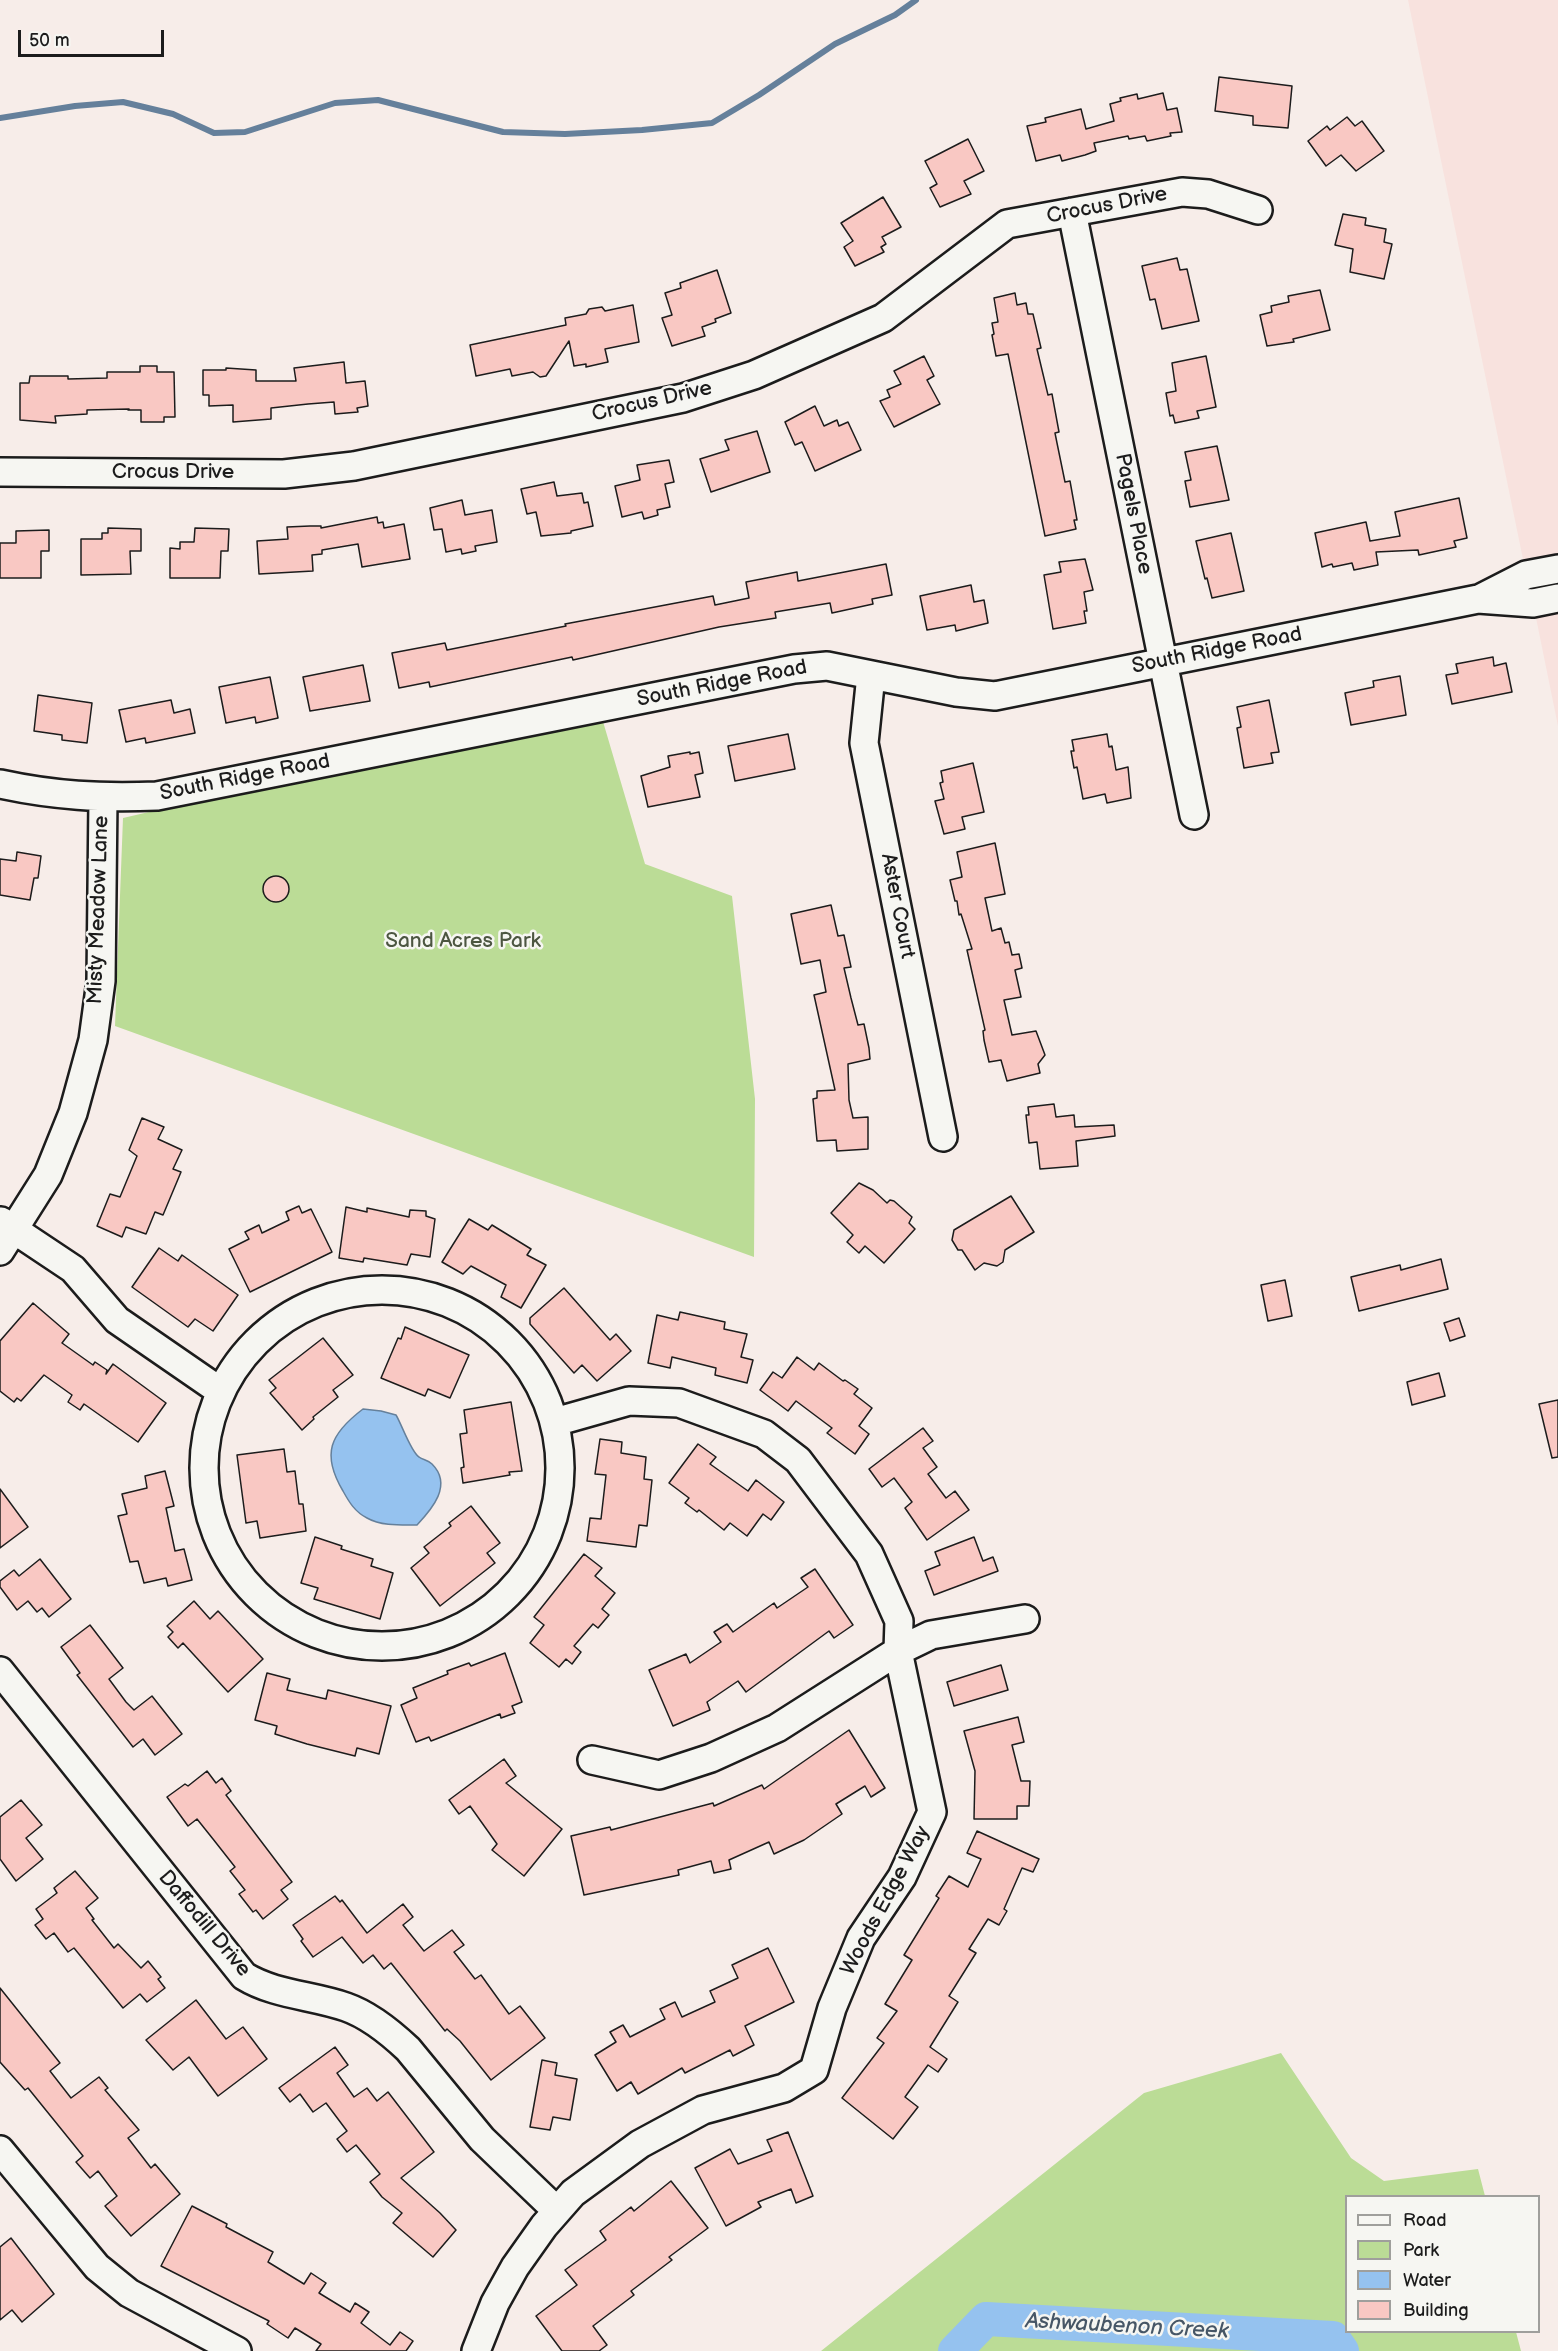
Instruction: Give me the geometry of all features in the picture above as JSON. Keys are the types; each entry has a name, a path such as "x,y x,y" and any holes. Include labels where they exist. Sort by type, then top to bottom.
{"street":[{"name":"Crocus Drive","path":"0,472 284,474 342,467 682,398 754,375 883,318 1007,224 1182,192 1208,194 1258,210"},
{"name":"Pagels Place","path":"1072,212 1194,815"},
{"name":"South Ridge Road","path":"0,784 38,792 103,798 157,796 794,669 827,666 956,692 995,696 1478,599 1526,575 1558,569"},
{"name":"South Ridge Road","path":"1478,599 1533,603 1558,598"},
{"name":"Aster Court","path":"871,675 864,743 943,1137"},
{"name":"Misty Meadow Lane","path":"5,1234 48,1175 73,1113 93,1040 101,981 103,798"},
{"path":"5,1234 73,1269 117,1320 220,1391"},
{"path":"353,1291 422,1293 482,1319 531,1369 555,1422 561,1464 555,1515 525,1577 483,1617 427,1642 363,1647 296,1625 242,1581 210,1519 203,1458 220,1391 249,1347 295,1311 353,1291"},
{"name":"Woods Edge Way","path":"476,2351 495,2303 515,2267 573,2193 640,2144 703,2110 784,2088 814,2070 832,2008 861,1938 902,1877 932,1812 898,1651 899,1621 869,1554 798,1460 764,1434 679,1403 629,1401 555,1422"},
{"path":"592,1760 659,1775 711,1758 777,1728 898,1651 931,1635 1025,1618"},
{"name":"Daffodill Drive","path":"0,1671 244,1976 260,1986 350,2008 395,2037 408,2049 483,2139 557,2211"},
{"path":"0,2151 97,2268 129,2292 237,2351"}],"shaded area":[{"path":"1408,0 1558,0 1558,558 1524,564"},
{"path":"1558,598 1558,726 1533,603"}],"green space":[{"name":"Sand Acres Park","path":"599,708 645,864 732,896 755,1099 754,1257 115,1026 123,818"},
{"path":"1281,2053 1351,2158 1384,2181 1478,2169 1485,2195 1345,2195 1345,2333 1516,2333 1521,2351 821,2351 1144,2093"}],"water":[{"path":"363,1409 396,1415 416,1454 430,1463 438,1472 441,1480 438,1496 429,1512 417,1525 384,1524 363,1516 350,1503 336,1478 332,1466 332,1446 343,1427"}],"building":[{"path":"1219,77 1292,86 1288,128 1253,125 1253,116 1215,111"},
{"path":"1163,93 1167,110 1177,108 1182,132 1170,133 1171,136 1147,141 1145,136 1129,139 1128,136 1094,143 1096,151 1085,155 1062,161 1060,155 1036,161 1027,126 1046,122 1045,118 1081,109 1086,129 1114,121 1110,104 1121,101 1120,98 1137,94 1138,99"},
{"path":"1347,117 1355,126 1362,121 1384,151 1356,171 1341,155 1326,166 1308,141 1327,126 1330,130"},
{"path":"968,139 984,171 964,181 971,194 940,207 930,188 937,184 925,161"},
{"path":"883,197 901,227 882,237 886,244 881,247 884,252 855,266 844,247 853,241 841,223"},
{"path":"1343,214 1366,218 1365,225 1386,229 1384,242 1392,244 1384,279 1350,272 1353,249 1335,245"},
{"path":"1177,258 1180,270 1187,269 1199,321 1162,329 1155,299 1150,300 1142,266"},
{"path":"717,270 731,313 702,327 705,336 672,346 662,318 672,315 665,293 681,288 680,283"},
{"path":"1320,290 1330,330 1293,339 1294,342 1267,346 1260,315 1272,312 1271,306 1289,302 1288,296"},
{"path":"1015,293 1017,305 1026,303 1028,314 1033,314 1041,348 1037,349 1048,395 1052,394 1059,432 1055,433 1065,482 1070,481 1077,520 1074,520 1076,529 1045,536 1008,354 996,356 992,335 994,334 992,323 998,322 994,298"},
{"path":"633,305 639,342 605,349 608,362 586,367 586,364 574,366 569,341 546,376 540,377 533,372 512,376 510,369 476,376 470,345 566,325 565,318 586,314 589,309 602,307 605,311"},
{"path":"924,356 934,376 927,380 940,404 894,427 880,401 890,397 887,390 901,384 894,371"},
{"path":"1206,356 1216,407 1197,411 1199,418 1175,423 1173,415 1170,416 1166,393 1176,391 1172,363"},
{"path":"344,362 346,383 365,381 368,406 357,408 358,412 335,414 334,402 308,404 271,408 271,419 233,422 233,405 209,406 209,395 203,395 203,370 226,370 226,368 256,370 256,381 296,381 294,368"},
{"path":"140,366 157,366 157,372 174,372 175,417 164,417 164,422 141,422 141,410 129,409 87,410 87,414 55,416 56,423 20,420 20,383 29,383 30,376 68,376 68,379 107,378 107,372 140,372"},
{"path":"815,406 824,426 837,420 839,426 848,422 861,450 815,471 802,442 795,445 785,422"},
{"path":"757,431 770,472 711,492 700,459 729,450 725,440"},
{"path":"1217,446 1229,500 1190,507 1185,481 1191,480 1185,452"},
{"path":"669,460 674,482 665,484 670,507 657,510 658,515 644,519 642,512 622,517 615,486 640,480 637,465"},
{"path":"554,482 557,496 582,493 584,503 588,502 593,526 571,531 571,533 541,536 536,512 527,514 521,489"},
{"path":"1459,498 1467,538 1454,541 1456,547 1419,555 1418,550 1376,552 1378,565 1354,570 1352,563 1322,567 1315,533 1366,522 1370,541 1400,536 1395,512"},
{"path":"462,500 465,515 492,510 497,542 475,546 476,551 462,554 461,549 446,552 442,529 434,530 430,508"},
{"path":"377,517 378,523 383,522 384,528 404,524 410,559 362,567 358,544 322,550 322,554 312,555 313,571 259,574 257,541 288,539 287,527 321,526 321,528"},
{"path":"108,528 141,529 141,551 130,551 131,574 81,575 81,539 102,539 102,533 108,533"},
{"path":"195,528 229,529 228,551 221,551 220,578 170,578 170,548 180,549 180,542 194,542"},
{"path":"49,530 49,551 41,551 41,578 0,578 0,543 16,543 16,531"},
{"path":"1231,533 1244,591 1212,598 1196,541"},
{"path":"1085,559 1093,590 1084,592 1086,623 1053,629 1044,575 1061,572 1059,562"},
{"path":"886,564 892,595 872,599 873,604 832,613 830,603 775,612 776,618 719,627 573,660 572,657 430,687 429,682 399,688 392,653 445,643 447,650 566,626 565,624 713,596 715,605 749,598 746,582 797,572 798,581"},
{"path":"971,585 974,602 984,600 988,623 956,631 955,625 927,630 920,596"},
{"path":"1493,657 1494,666 1506,663 1512,692 1452,704 1446,675 1458,673 1456,664"},
{"path":"363,665 370,701 310,711 303,677"},
{"path":"1400,676 1406,715 1351,725 1345,693 1374,687 1373,681"},
{"path":"270,677 278,718 256,723 255,717 226,723 219,687"},
{"path":"38,695 92,703 87,743 62,740 62,735 34,731"},
{"path":"171,700 174,713 190,709 195,733 146,743 145,738 126,742 119,710"},
{"path":"1269,700 1279,752 1271,753 1273,763 1244,768 1237,728 1241,727 1237,707"},
{"path":"788,734 795,769 735,781 728,746"},
{"path":"1107,734 1109,747 1112,746 1116,770 1128,767 1131,798 1107,803 1105,794 1083,799 1077,767 1074,768 1072,740"},
{"path":"690,752 690,754 699,752 703,773 695,775 700,797 648,807 641,776 670,767 668,756"},
{"path":"973,763 984,812 962,817 965,829 944,834 935,801 944,799 940,783 943,782 941,771"},
{"path":"995,843 1005,894 985,898 992,931 1001,928 1005,943 1009,942 1012,955 1019,954 1022,968 1015,970 1021,997 1004,1000 1012,1035 1036,1031 1045,1055 1038,1064 1040,1073 1007,1081 1001,1060 989,1062 984,1040 983,1031 985,1030 967,950 972,949 961,914 959,915 950,880 962,877 957,852"},
{"path":"17,852 41,856 38,878 34,878 30,900 0,895 0,859 16,861"},
{"path":"276,876 285,880 289,889 285,898 276,902 267,898 263,889 267,880"},
{"path":"831,905 838,936 844,935 851,967 844,968 858,1025 864,1024 869,1048 870,1059 848,1064 849,1100 853,1118 868,1117 868,1149 837,1151 836,1140 817,1141 813,1099 817,1098 817,1091 835,1090 814,995 826,992 820,960 801,964 791,914"},
{"path":"1054,1104 1056,1117 1074,1115 1075,1127 1114,1125 1115,1136 1076,1141 1078,1166 1040,1169 1037,1142 1029,1143 1026,1115 1029,1115 1028,1107"},
{"path":"142,1118 164,1127 158,1139 182,1150 173,1169 181,1172 163,1215 155,1212 146,1234 126,1227 122,1237 97,1226 110,1194 120,1197 137,1156 129,1150"},
{"path":"859,1183 873,1190 887,1203 890,1200 894,1201 912,1217 909,1223 915,1229 884,1263 865,1246 859,1253 847,1242 853,1235 831,1213"},
{"path":"1011,1196 1034,1232 1005,1250 1003,1262 997,1266 984,1263 975,1270 962,1250 958,1250 952,1240 954,1230"},
{"path":"299,1206 302,1213 311,1209 332,1252 250,1292 229,1249 249,1239 245,1232 259,1225 262,1233 289,1220 286,1212"},
{"path":"346,1207 367,1212 367,1208 409,1217 410,1210 426,1211 426,1216 435,1219 430,1257 411,1254 407,1265 364,1258 363,1262 339,1258"},
{"path":"469,1219 488,1230 492,1225 531,1249 527,1255 546,1265 521,1308 501,1297 506,1285 471,1266 463,1274 442,1262"},
{"path":"159,1248 178,1261 182,1255 238,1295 213,1331 195,1319 188,1327 132,1287"},
{"path":"1441,1259 1448,1289 1359,1311 1351,1277 1400,1265 1401,1270"},
{"path":"1285,1280 1292,1316 1268,1321 1261,1285"},
{"path":"564,1288 610,1340 616,1334 631,1351 597,1381 582,1365 574,1373 530,1324 530,1318"},
{"path":"33,1303 69,1334 62,1343 93,1365 95,1362 107,1370 106,1374 113,1364 166,1403 138,1442 84,1404 80,1410 68,1402 72,1395 44,1375 21,1401 17,1398 14,1402 0,1391 0,1341"},
{"path":"680,1312 725,1322 724,1329 747,1334 741,1357 753,1360 747,1383 715,1375 716,1368 672,1357 670,1368 648,1363 657,1315 678,1320"},
{"path":"1459,1318 1465,1336 1450,1341 1444,1323"},
{"path":"405,1327 469,1355 450,1398 428,1389 425,1396 381,1378"},
{"path":"323,1338 353,1375 333,1390 338,1397 313,1417 314,1419 302,1430 270,1393 276,1388 269,1380"},
{"path":"797,1357 814,1370 819,1363 843,1381 845,1380 858,1389 854,1394 872,1408 859,1426 869,1434 855,1454 827,1433 832,1428 796,1401 788,1411 760,1390 773,1372 782,1378"},
{"path":"1439,1373 1445,1396 1412,1405 1407,1382"},
{"path":"1558,1400 1558,1457 1552,1458 1539,1404"},
{"path":"511,1402 522,1471 463,1483 461,1468 464,1467 460,1434 467,1433 464,1410"},
{"path":"923,1428 933,1441 923,1448 937,1467 928,1474 946,1498 955,1491 969,1510 927,1540 905,1508 912,1502 894,1478 882,1487 869,1469"},
{"path":"600,1439 622,1442 621,1453 646,1457 644,1479 652,1480 647,1526 639,1525 636,1547 587,1541 590,1518 601,1519 606,1475 595,1474"},
{"path":"698,1444 716,1457 710,1464 748,1491 756,1480 784,1502 771,1520 763,1514 747,1536 730,1523 724,1530 699,1510 697,1512 685,1503 689,1498 669,1483"},
{"path":"284,1449 287,1472 295,1471 299,1504 303,1504 306,1531 260,1538 257,1521 246,1523 237,1455"},
{"path":"165,1471 174,1506 166,1508 175,1551 184,1549 192,1580 168,1586 166,1578 144,1583 138,1561 130,1562 118,1516 127,1514 122,1494 147,1488 145,1476"},
{"path":"0,1489 28,1527 0,1548"},
{"path":"471,1506 500,1543 487,1553 495,1563 440,1606 411,1568 429,1553 424,1547 451,1526 449,1523"},
{"path":"315,1537 342,1546 341,1549 373,1559 371,1566 393,1573 380,1619 314,1599 318,1588 301,1583"},
{"path":"974,1537 983,1561 993,1557 998,1571 934,1595 925,1571 940,1565 935,1552"},
{"path":"584,1554 602,1568 595,1576 615,1593 602,1609 609,1615 598,1628 593,1624 574,1646 581,1652 572,1664 566,1659 559,1667 530,1643 544,1625 534,1617"},
{"path":"40,1559 71,1599 49,1617 42,1608 37,1612 28,1601 17,1610 0,1587 0,1581 14,1570 19,1576"},
{"path":"815,1569 853,1625 834,1638 829,1631 746,1692 738,1681 707,1702 710,1710 673,1726 649,1670 686,1654 690,1663 721,1642 714,1632 727,1624 733,1632 774,1603 777,1608 808,1587 801,1578"},
{"path":"194,1601 210,1619 218,1611 263,1659 228,1692 183,1643 178,1648 168,1637 173,1632 167,1626"},
{"path":"90,1625 123,1668 109,1679 126,1702 134,1710 152,1696 182,1734 155,1755 143,1739 133,1747 77,1675 80,1673 61,1647"},
{"path":"505,1653 522,1702 512,1706 515,1713 501,1718 500,1714 431,1741 429,1737 416,1742 401,1705 417,1698 413,1688 448,1674 447,1671 469,1663 471,1666"},
{"path":"1001,1665 1008,1690 954,1706 947,1682"},
{"path":"267,1673 290,1679 287,1690 326,1699 328,1690 391,1706 379,1754 357,1748 355,1756 307,1744 275,1734 277,1726 255,1720"},
{"path":"1018,1717 1024,1742 1012,1745 1021,1781 1030,1781 1029,1806 1017,1806 1017,1819 974,1819 975,1771 964,1731"},
{"path":"849,1730 885,1788 871,1797 865,1786 836,1804 842,1814 804,1840 774,1854 769,1842 729,1860 731,1869 714,1873 711,1861 678,1870 679,1875 584,1895 571,1836 610,1827 611,1830 713,1803 714,1806 762,1785 764,1789"},
{"path":"504,1759 516,1776 506,1783 562,1829 524,1876 492,1850 497,1844 470,1806 459,1814 449,1800"},
{"path":"207,1771 216,1783 222,1778 231,1791 226,1795 292,1882 281,1890 288,1899 263,1919 256,1910 253,1912 239,1894 245,1890 230,1871 235,1867 213,1839 197,1819 188,1826 167,1797 185,1784 188,1786"},
{"path":"21,1800 42,1825 26,1838 43,1859 16,1881 0,1859 0,1817"},
{"path":"977,1831 1039,1859 1033,1872 1022,1868 1004,1909 1007,1911 999,1925 988,1919 969,1949 976,1953 949,1996 958,2002 930,2047 947,2059 938,2072 928,2065 905,2097 918,2107 893,2139 842,2098 884,2043 877,2038 897,2011 885,2004 912,1960 904,1955 939,1898 936,1896 949,1876 968,1887 981,1859 967,1853"},
{"path":"75,1871 98,1898 86,1908 94,1919 92,1920 114,1948 118,1944 141,1968 148,1961 161,1977 158,1979 165,1988 147,2002 140,1994 123,2008 74,1948 68,1952 54,1933 46,1939 35,1925 43,1919 36,1909 57,1893 54,1888"},
{"path":"335,1896 340,1902 342,1900 367,1933 403,1904 413,1917 403,1925 424,1951 452,1930 464,1945 454,1952 475,1979 481,1975 509,2014 520,2006 545,2038 491,2080 460,2041 447,2029 445,2031 391,1963 384,1969 373,1955 363,1963 342,1937 313,1957 293,1925"},
{"path":"768,1948 794,2002 745,2026 754,2045 733,2056 730,2050 685,2073 682,2068 638,2094 631,2082 617,2091 595,2055 616,2042 610,2032 623,2025 630,2037 665,2019 660,2009 675,2002 682,2017 715,2002 710,1991 738,1978 732,1965"},
{"path":"0,1988 60,2063 50,2071 71,2098 99,2077 108,2088 105,2090 139,2130 128,2138 151,2168 155,2164 180,2194 131,2236 105,2206 117,2196 98,2171 90,2178 76,2162 83,2156 28,2088 25,2090 0,2062"},
{"path":"196,2000 226,2039 243,2027 267,2059 218,2096 189,2057 173,2070 146,2040"},
{"path":"335,2047 348,2065 337,2073 354,2097 367,2088 377,2101 388,2092 434,2152 401,2178 456,2230 433,2257 393,2223 402,2213 382,2197 370,2182 380,2174 356,2145 347,2152 337,2139 347,2131 326,2103 313,2112 300,2094 290,2102 279,2088"},
{"path":"542,2060 557,2063 555,2075 577,2079 570,2120 553,2117 550,2130 530,2127"},
{"path":"788,2132 813,2196 796,2203 791,2189 758,2202 761,2207 726,2226 695,2168 730,2149 738,2164 772,2151 767,2140"},
{"path":"671,2181 708,2228 669,2257 672,2260 631,2291 634,2295 593,2326 607,2345 599,2351 562,2351 536,2316 577,2285 565,2270 606,2240 600,2231 631,2207 634,2211"},
{"path":"192,2206 273,2252 268,2262 304,2284 311,2273 326,2283 319,2293 350,2312 355,2303 369,2312 361,2323 390,2345 400,2332 413,2341 406,2351 316,2351 321,2344 295,2328 288,2338 267,2324 269,2321 161,2266"},
{"path":"11,2238 54,2294 22,2322 12,2310 0,2320 0,2247"}],"waterway":[{"path":"0,118 75,106 123,102 173,114 214,133 245,132 335,103 378,100 503,132 565,134 712,123 759,95 835,44 895,15 916,0"},
{"name":"Ashwaubenon Creek","path":"955,2351 986,2319 1333,2338 1342,2351"}]}
